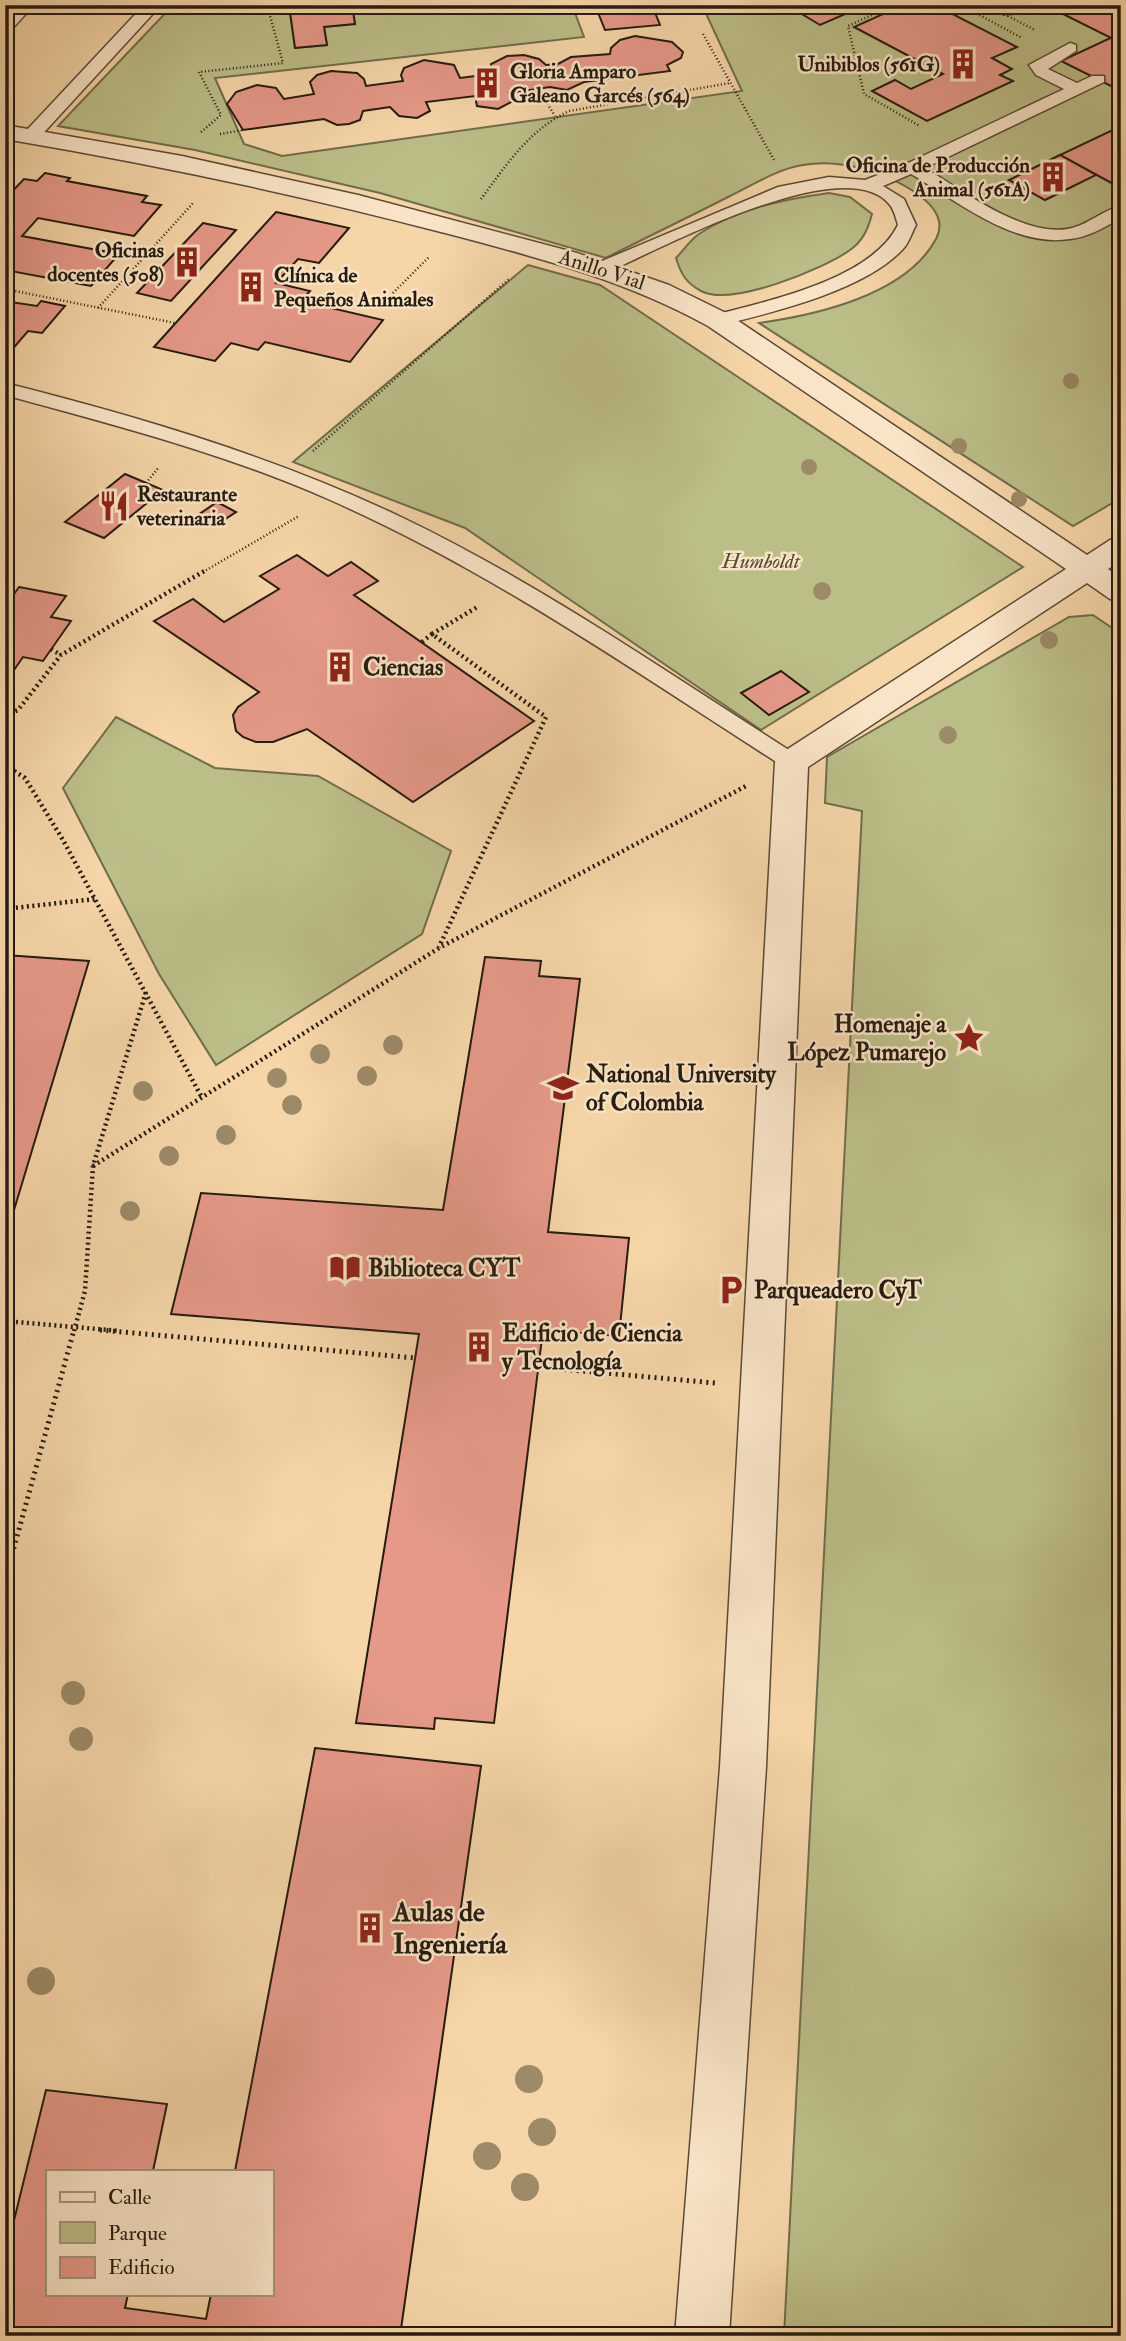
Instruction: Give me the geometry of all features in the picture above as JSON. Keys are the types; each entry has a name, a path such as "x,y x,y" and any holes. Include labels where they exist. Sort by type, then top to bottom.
{"street":[{"name":"Anillo Vial","path":"18,134 221,172 457,228 601,268 655,287 718,320 1121,592"},
{"path":"702,2336 742,1781 792,762 1084,568 1121,547"}],"lane":[{"path":"5,27 26,5"},
{"path":"18,134 153,5"},
{"path":"1063,52 1041,62 1038,69 1077,89"},
{"path":"866,186 912,168 1098,79"},
{"path":"912,168 1019,227 1038,233 1056,236 1072,234 1121,211"},
{"path":"601,268 789,189 830,182 866,186 895,200 903,209 909,221 907,232 882,258 841,281 718,320"},
{"path":"5,389 182,439 336,494 512,586 792,762"}],"path":[{"path":"194,138 221,115 199,72 283,63 267,5"},
{"path":"894,5 848,26 864,94 957,147"},
{"path":"961,5 1063,52"},
{"path":"1030,5 1008,16 1063,52"},
{"path":"703,34 775,167"},
{"path":"378,308 457,228 529,135 555,116 730,83"},
{"path":"538,89 555,116"},
{"path":"98,308 221,172"},
{"path":"286,474 540,251"},
{"path":"5,289 175,323"},
{"path":"5,715 18,710 61,655 336,494"},
{"path":"422,642 512,586"},
{"path":"432,634 546,717 439,948"},
{"path":"51,649 61,655"},
{"path":"93,1166 439,948 792,762"},
{"path":"5,765 25,778 95,899 201,1096"},
{"path":"5,909 95,899"},
{"path":"5,1580 85,1291 93,1166 146,992"},
{"path":"5,1321 416,1358"},
{"path":"538,1367 762,1387"}],"green space":[{"path":"173,5 289,5 295,48 327,45 324,27 355,23 352,5 572,5 584,37 215,78 244,144 282,156 742,91 702,5 1121,5 1121,498 1073,526 759,323 832,308 858,299 904,275 922,258 936,239 939,225 936,213 926,201 898,182 867,170 829,163 793,167 765,178 606,258 380,193 195,150 58,126"},
{"path":"829,193 850,197 872,214 862,239 837,258 777,284 733,294 715,295 701,291 691,285 682,273 676,258 696,236 713,225 761,206"},
{"name":"Humboldt","path":"528,265 600,285 1023,567 761,730 465,528 293,462"},
{"path":"1093,615 1121,634 1121,2336 784,2336 862,811 825,803 827,757 1069,617"},
{"path":"116,717 215,768 318,776 451,851 422,934 216,1065 159,974 63,788"}],"building":[{"path":"289,5 352,5 355,24 324,27 327,45 295,48"},
{"path":"595,5 652,5 660,25 605,30"},
{"path":"787,5 866,5 820,25"},
{"name":"Unibiblos (561G)","path":"903,5 935,5 1017,47 992,58 1012,69 1000,75 1013,81 927,121 872,91 895,80 911,89 943,74 854,27"},
{"path":"985,5 1025,5 1004,15"},
{"path":"1045,5 1121,5 1121,33 1111,38"},
{"path":"1121,33 1121,91 1061,61"},
{"name":"Gloria Amparo Galeano Garcés (564)","path":"635,36 672,42 683,52 681,58 667,65 670,71 584,82 567,90 550,87 509,93 513,101 498,109 477,106 475,96 426,102 430,111 417,118 399,116 390,107 363,111 360,120 349,124 337,125 324,119 243,130 227,104 236,92 257,85 276,88 284,99 314,94 310,82 317,75 331,71 357,73 364,79 366,86 403,81 401,75 404,68 424,60 454,65 460,78 491,74 491,64 507,56 524,55 539,59 546,65 558,64 571,57 610,54 611,48 620,40"},
{"path":"1121,126 1121,184 1117,186 1060,155"},
{"name":"Oficina de Producción Animal (561A)","path":"1060,155 1096,175 1045,200 1009,180"},
{"path":"45,173 70,178 67,181 147,196 142,202 161,205 134,236 38,218 22,236 119,254 91,286 5,270 5,199 24,179 37,181"},
{"name":"Clínica de Pequeños Animales","path":"276,212 349,228 319,263 298,259 276,283 310,291 301,301 383,320 350,362 265,342 258,350 231,343 215,361 154,347"},
{"name":"Oficinas docentes (508)","path":"203,223 236,230 171,301 137,293"},
{"path":"41,301 65,306 42,333 28,331 10,352 5,352 5,309 11,302 37,306"},
{"name":"Restaurante veterinaria","path":"125,474 163,490 104,538 65,522"},
{"path":"217,502 236,512 213,527 195,517"},
{"name":"Ciencias","path":"297,555 328,576 351,562 378,581 354,595 534,721 413,802 307,729 273,742 256,742 243,737 236,731 233,715 238,707 259,692 154,621 193,599 224,622 279,589 260,576"},
{"path":"19,587 66,596 51,617 71,621 43,661 23,657 5,683 5,607"},
{"path":"781,671 809,692 769,715 741,693"},
{"path":"5,955 89,961 5,1240"},
{"name":"Edificio de Ciencia y Tecnología","path":"485,957 541,961 539,976 580,979 548,1232 629,1238 619,1336 543,1330 494,1723 435,1718 434,1729 356,1723 419,1334 171,1314 201,1193 443,1210"},
{"name":"Aulas de Ingeniería","path":"315,1748 481,1766 400,2336 5,2336 5,2257 46,2090 167,2104 153,2170 46,2170 46,2296 128,2296 125,2308 206,2319 211,2296 273,2296 273,2170 235,2170"}],"place":[{"name":"Unibiblos (561G)","path":"963,64"},
{"name":"Gloria Amparo Galeano Garcés (564)","path":"487,83"},
{"name":"Oficina de Producción Animal (561A)","path":"1053,177"},
{"name":"Oficinas docentes (508)","path":"187,262"},
{"name":"Clínica de Pequeños Animales","path":"251,287"},
{"name":"Restaurante veterinaria","path":"114,506"},
{"name":"Ciencias","path":"340,667"},
{"name":"Homenaje a López Pumarejo","path":"969,1038"},
{"name":"National University of Colombia","path":"563,1088"},
{"name":"Biblioteca CYT","path":"345,1268"},
{"name":"Parqueadero CyT","path":"731,1290"},
{"name":"Edificio de Ciencia y Tecnología","path":"479,1347"},
{"name":"Aulas de Ingeniería","path":"370,1928"}]}
